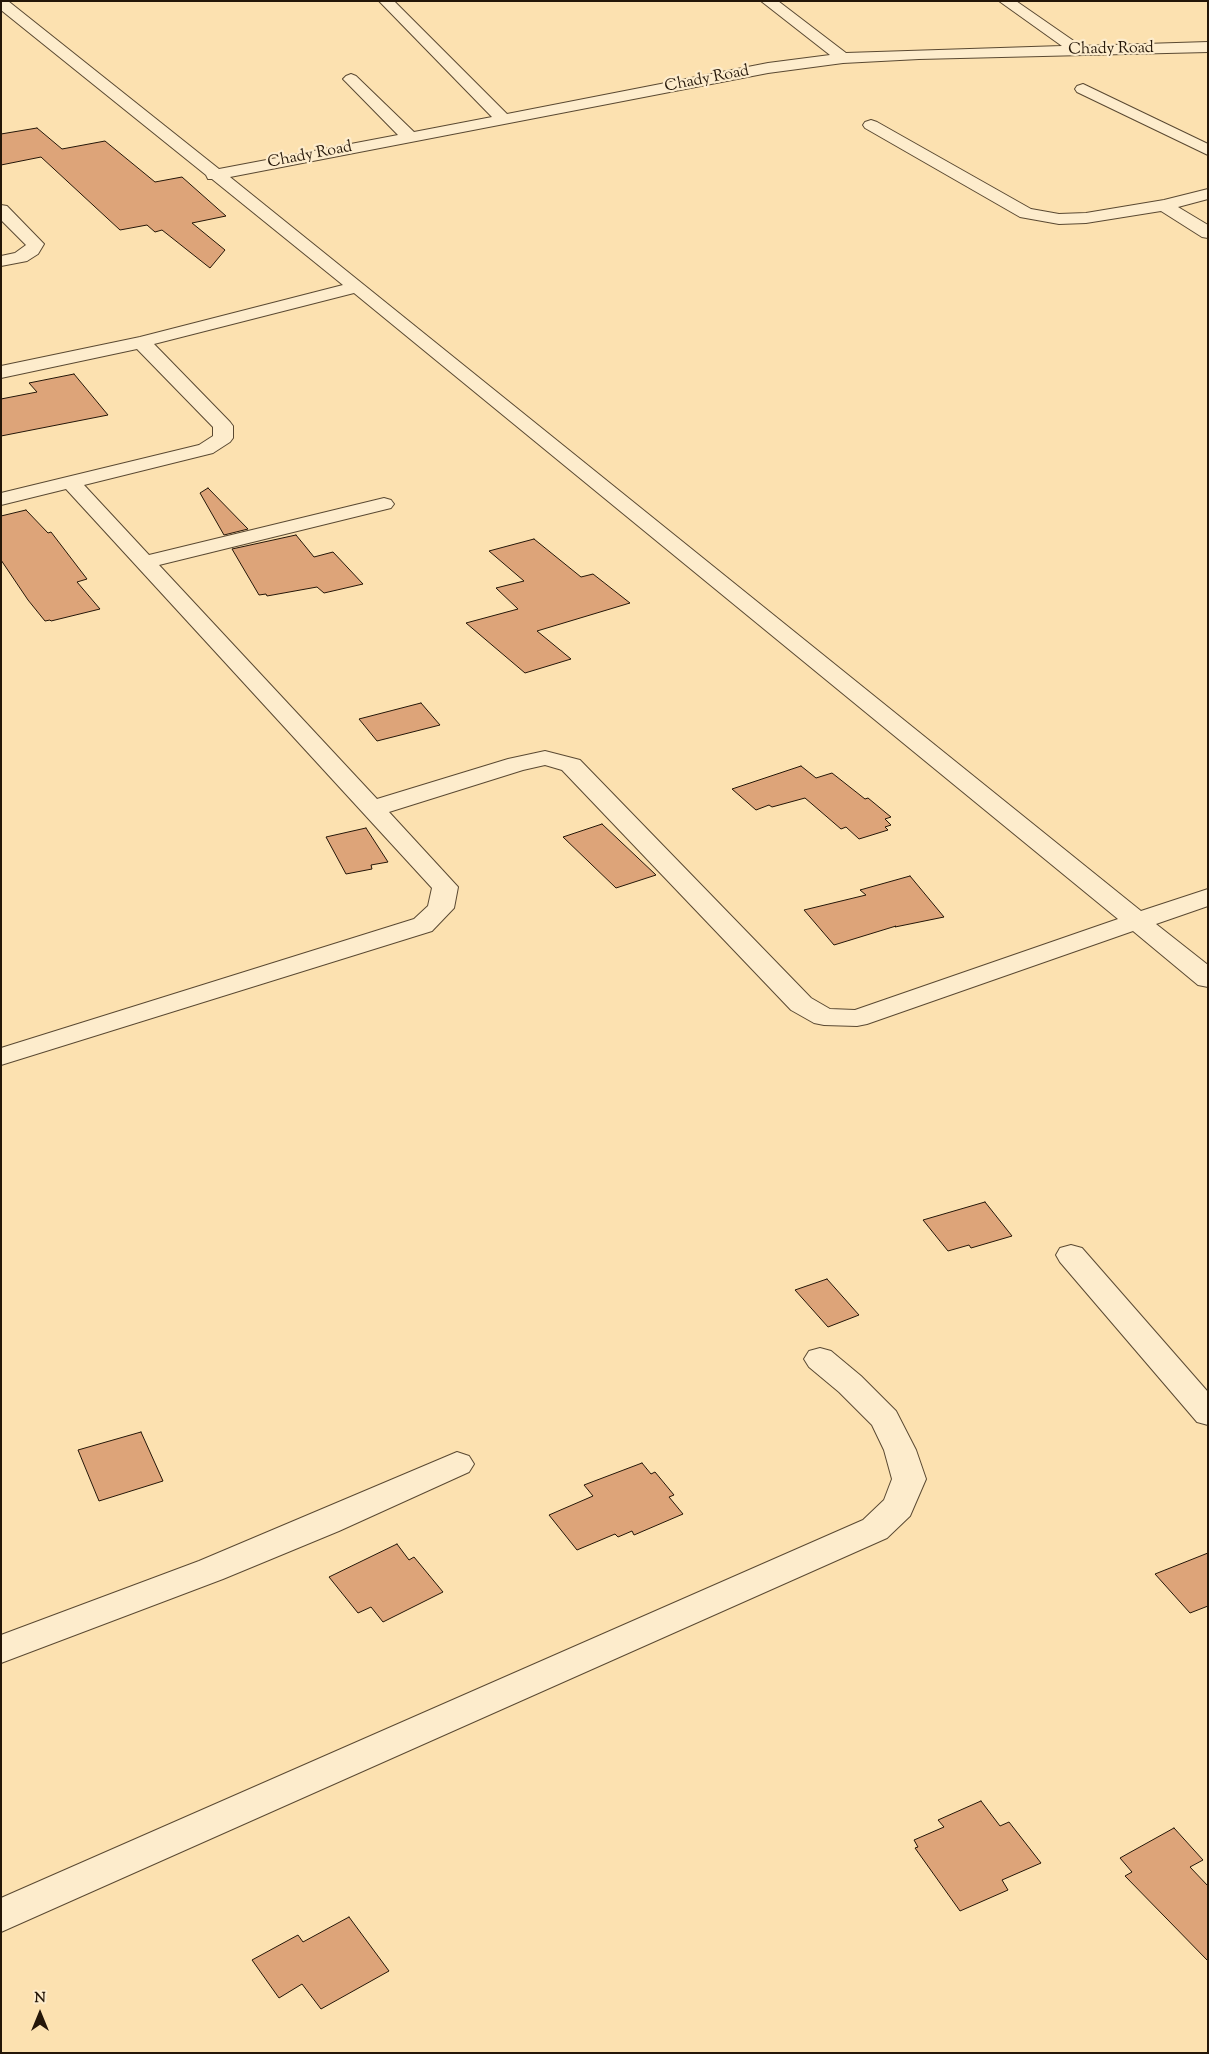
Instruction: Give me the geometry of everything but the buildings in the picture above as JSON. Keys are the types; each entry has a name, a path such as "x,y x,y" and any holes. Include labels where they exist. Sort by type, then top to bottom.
{"street":[{"path":"386,1 502,118"},
{"path":"768,1 843,58"},
{"path":"1006,1 1078,50"},
{"path":"3,7 357,287 1208,979"},
{"name":"Chady Road","path":"214,174 768,68 843,58 1208,47"},
{"path":"350,79 408,136"},
{"path":"1084,89 1208,150"},
{"path":"871,125 1026,213 1059,219 1086,218 1208,194"},
{"path":"1164,204 1208,233"},
{"path":"1,210 34,244 32,250 21,257 1,261"},
{"path":"1,372 140,342 357,287"},
{"path":"1,499 206,449 223,438 223,426 140,342"},
{"path":"1,1056 423,925 441,908 445,887 71,483"},
{"path":"144,562 384,504"},
{"path":"372,809 517,764 545,758 571,765 801,1004 824,1017 856,1018 1208,897"},
{"path":"1071,1255 1208,1414"},
{"path":"1,1916 875,1528 898,1507 909,1479 900,1450 885,1419 850,1384 820,1359"},
{"path":"1,1649 220,1566 327,1522 457,1464"}]}
